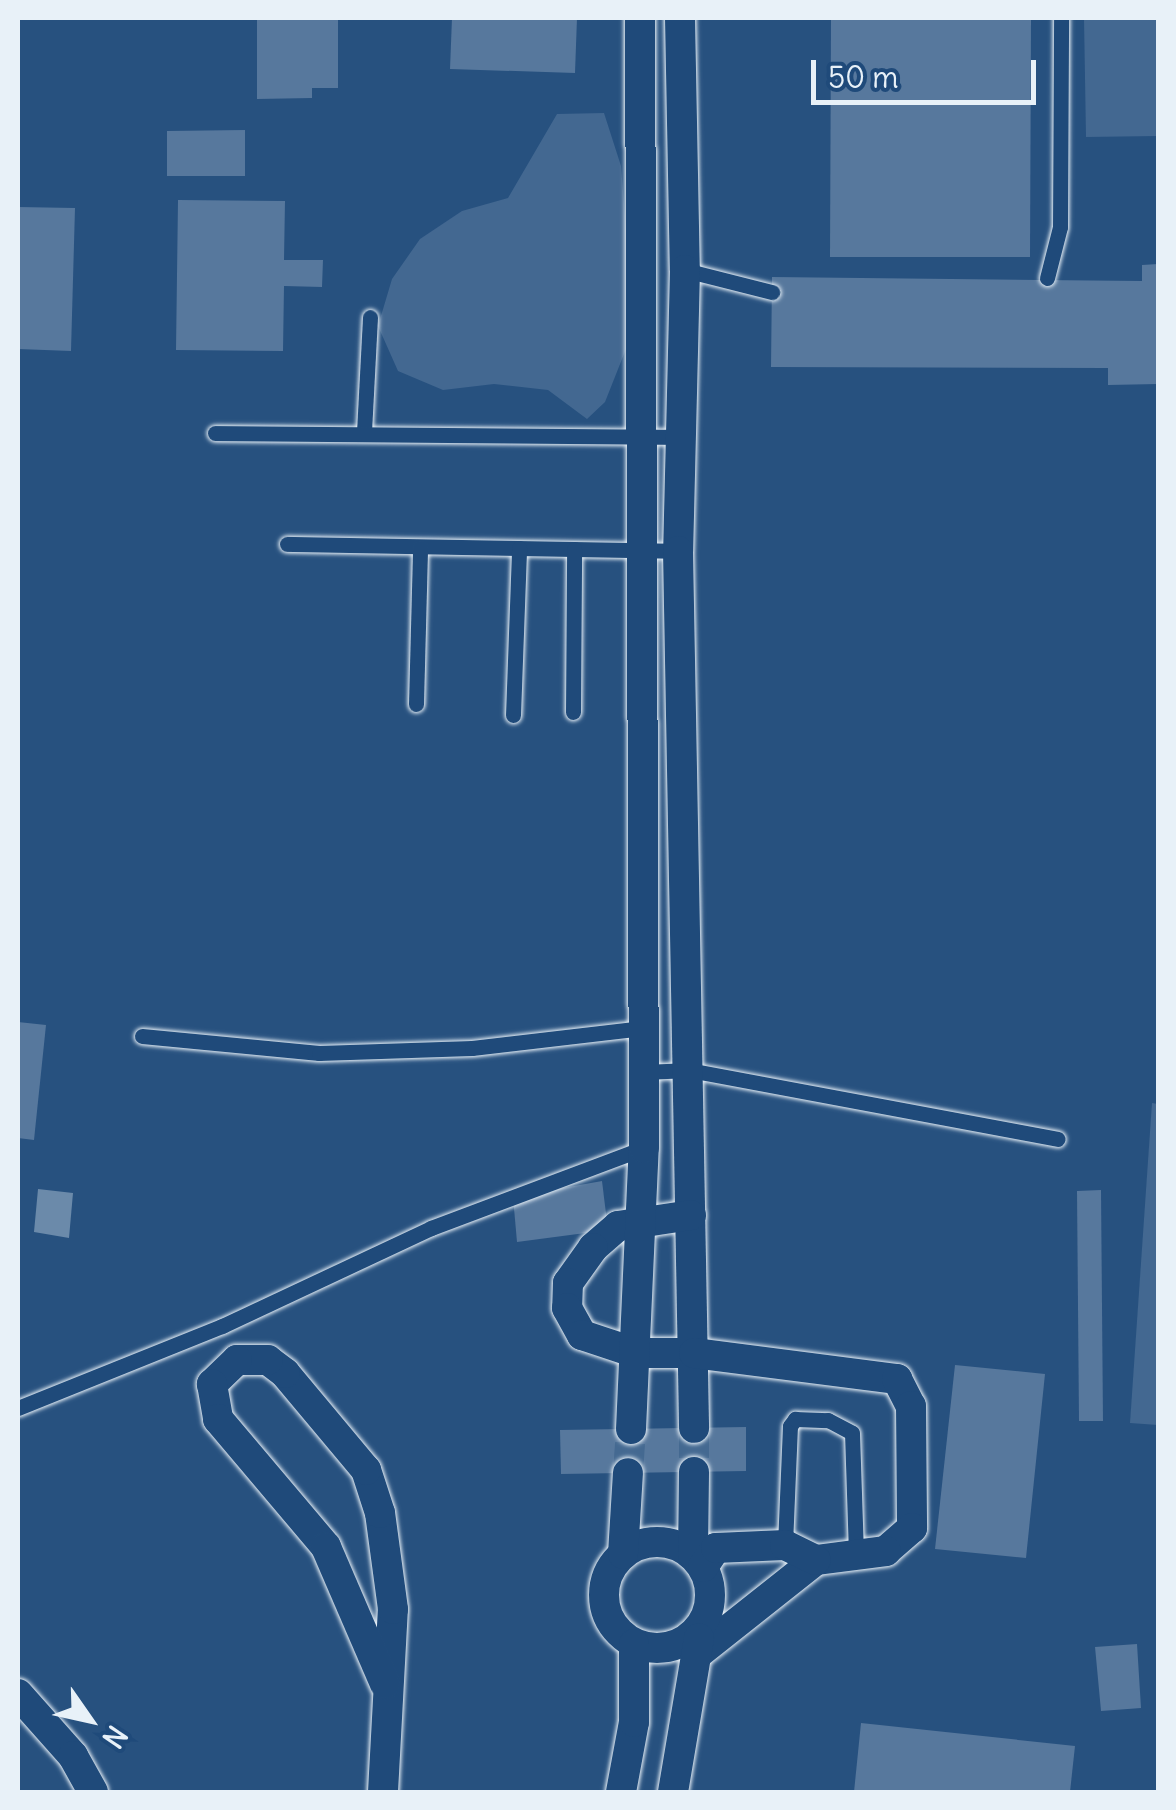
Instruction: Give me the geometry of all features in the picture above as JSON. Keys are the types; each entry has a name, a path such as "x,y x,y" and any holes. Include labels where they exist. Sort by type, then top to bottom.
{"street":[{"path":"631,1429 644,1148 640,18"},
{"path":"680,18 685,270 678,551 694,1428"},
{"path":"642,698 681,696"},
{"path":"628,1473 623,1554 606,1580 605,1610 634,1644 664,1649 699,1640 816,1560 886,1552 912,1528 910,1406 897,1378 694,1353 636,1353 582,1335 567,1308 568,1283 618,1226 642,1218 692,1214"},
{"path":"383,1792 385,1684 393,1609 380,1513 366,1470 284,1373 268,1360 237,1360 212,1384 218,1419 326,1548 385,1684"},
{"path":"673,1792 699,1640 711,1596 698,1561 694,1472"},
{"path":"623,1554 666,1542 698,1561"},
{"path":"698,1561 716,1548 785,1545 816,1560"},
{"path":"622,1792 634,1722 634,1644"},
{"path":"18,1694 74,1756 93,1792"}],"lane":[{"path":"1047,278 1060,227 1061,18"},
{"path":"685,270 772,292"},
{"path":"364,432 370,317"},
{"path":"214,433 641,433 680,437"},
{"path":"287,544 678,551"},
{"path":"416,704 420,547"},
{"path":"512,715 519,548"},
{"path":"574,549 574,712"},
{"path":"142,1036 319,1053 472,1048 644,1028"},
{"path":"644,1072 689,1070 1058,1139"},
{"path":"18,1408 222,1326 431,1228 644,1148"},
{"path":"785,1545 790,1426 795,1419 828,1420 852,1433 856,1554"}],"shaded area":[{"path":"1084,18 1158,18 1158,136 1086,137"},
{"path":"604,113 621,166 631,293 626,349 605,402 587,419 548,390 494,384 443,390 398,371 378,326 392,279 420,239 462,211 508,198 557,114"},
{"path":"1152,1103 1158,1104 1158,1425 1130,1423"},
{"path":"38,1189 73,1193 69,1238 34,1232"}],"building":[{"path":"257,18 338,18 338,88 312,88 312,98 257,99"},
{"path":"452,18 577,18 575,73 450,69"},
{"path":"831,18 1031,18 1030,257 830,257"},
{"path":"245,130 245,176 167,176 167,131"},
{"path":"178,200 285,201 284,260 323,260 322,287 284,286 283,351 176,350"},
{"path":"18,207 75,208 71,351 18,349"},
{"path":"1158,264 1158,384 1108,385 1108,368 771,367 772,277 1142,281 1142,265"},
{"path":"18,1022 46,1025 34,1140 18,1138"},
{"path":"602,1181 608,1230 517,1242 513,1197"},
{"path":"1101,1190 1103,1421 1079,1421 1077,1191"},
{"path":"955,1365 1045,1374 1026,1558 935,1549"},
{"path":"746,1427 746,1471 561,1474 560,1430"},
{"path":"1137,1644 1141,1708 1101,1711 1095,1647"},
{"path":"861,1723 1075,1746 1070,1792 854,1792"}],"tunnel":[{"path":"694,1428 694,1472"},
{"path":"628,1473 631,1429"}]}
